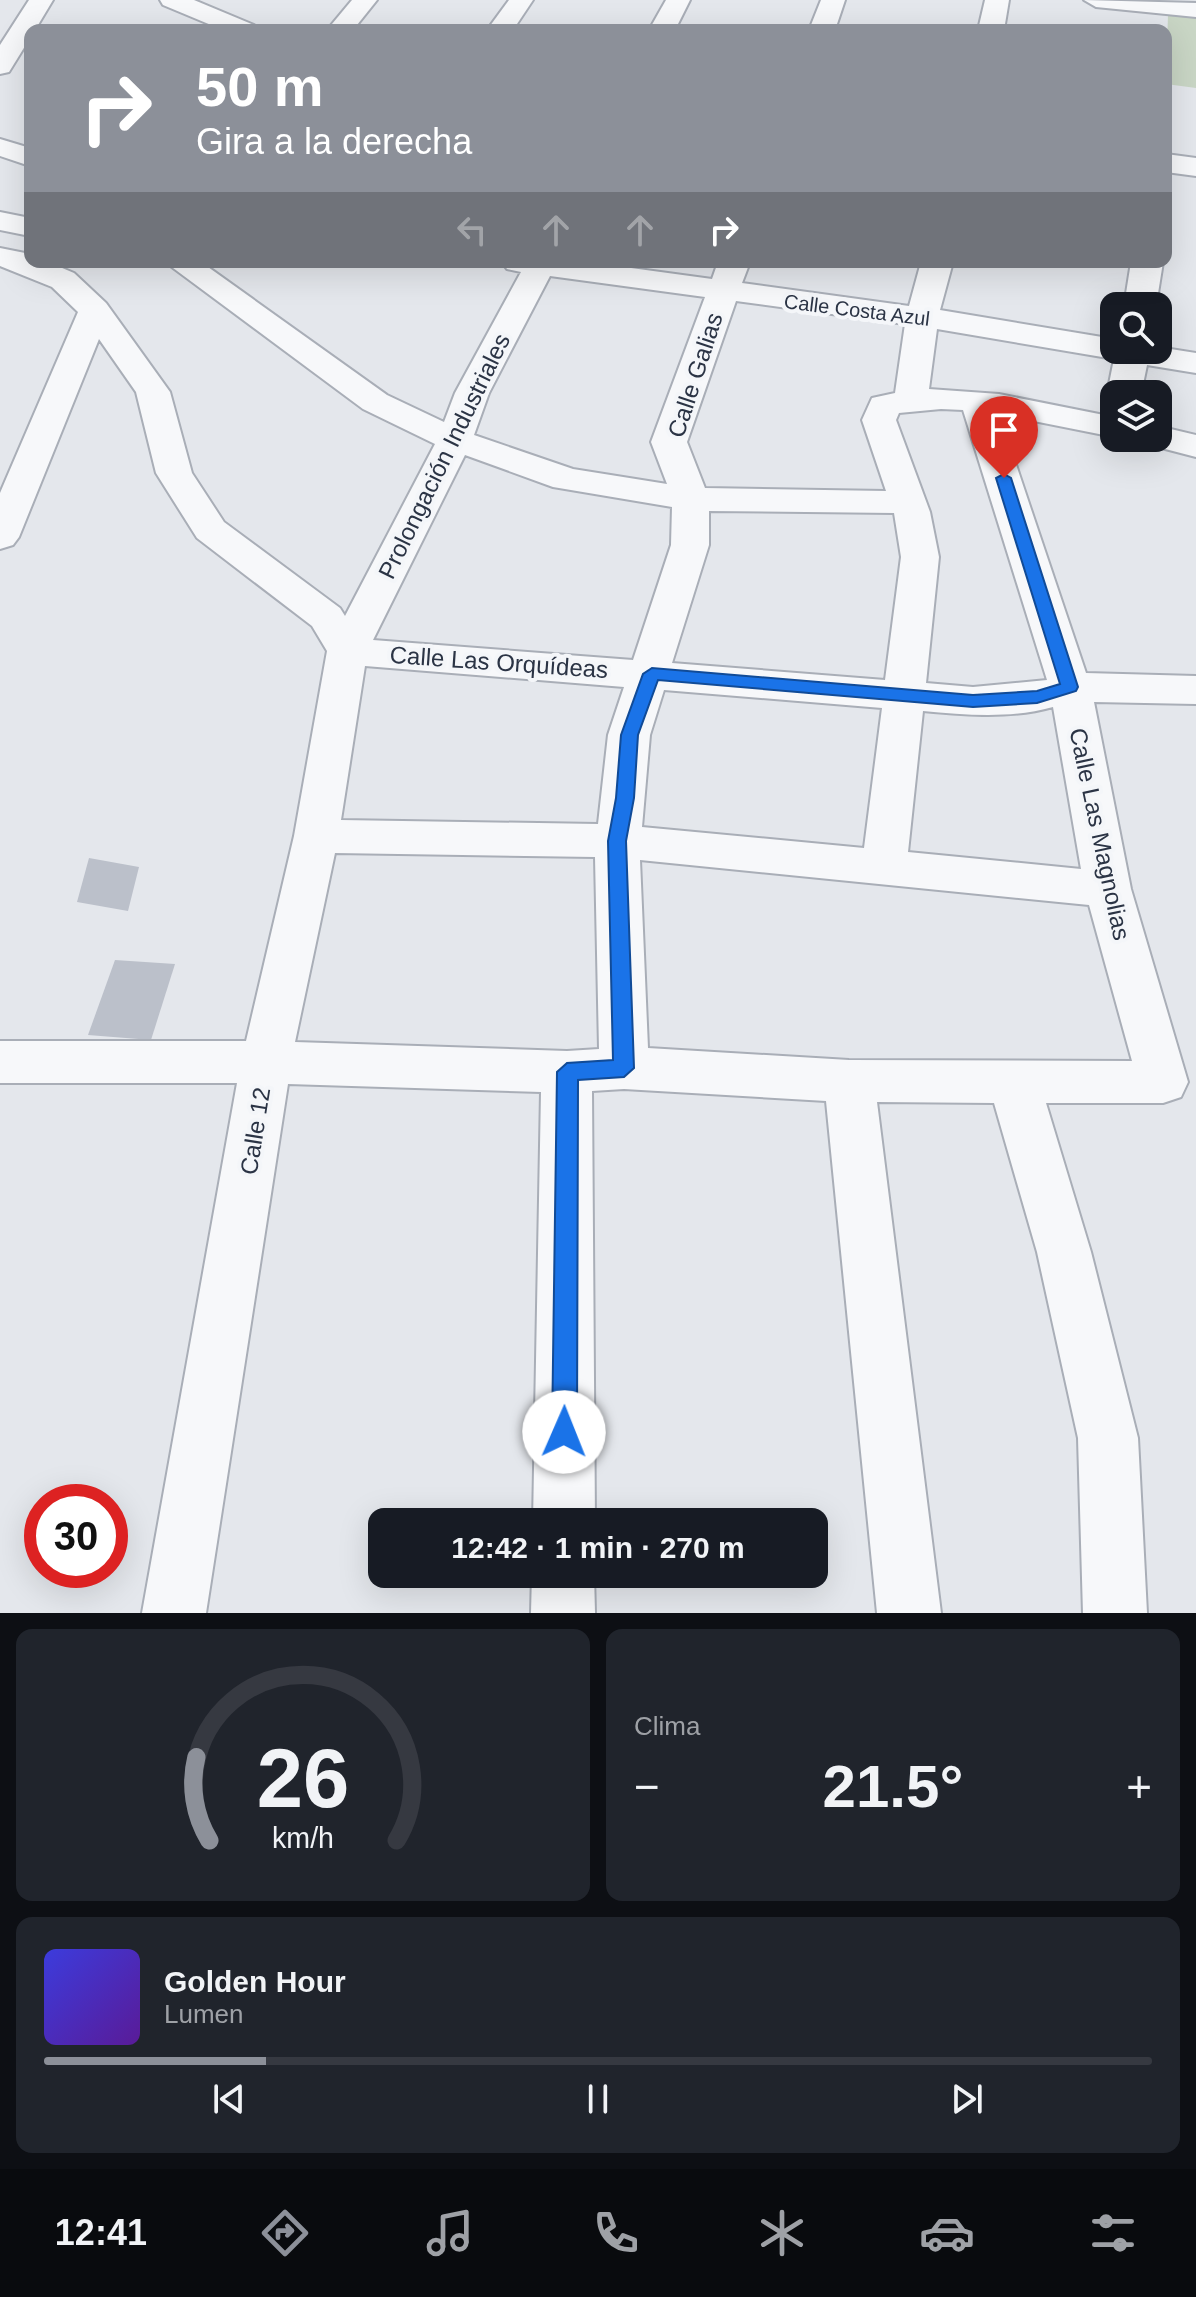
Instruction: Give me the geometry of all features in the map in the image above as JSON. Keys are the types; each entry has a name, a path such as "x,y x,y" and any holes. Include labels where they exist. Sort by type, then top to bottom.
{"street":[{"path":"0,66 8,35 41,0"},
{"path":"345,24 365,0"},
{"path":"504,24 521,0"},
{"path":"665,24 678,0"},
{"path":"824,24 833,0"},
{"path":"992,24 997,0"},
{"path":"1096,0 1159,12 1196,10"},
{"path":"182,7 229,24"},
{"path":"1172,164 1196,167"},
{"path":"0,221 24,226"},
{"path":"0,257 24,263"},
{"path":"35,268 63,280 95,310 153,392 174,473 210,530 326,617 347,651"},
{"path":"189,268 375,402 455,440 566,479 691,499 776,503 908,502"},
{"name":"Prolongación Industriales","path":"347,651 455,440 472,393 531,268"},
{"name":"Calle Costa Azul","path":"603,268 728,277 922,317 1100,347"},
{"path":"911,398 922,317 935,268"},
{"path":"1142,292 1146,268"},
{"name":"Calle Galias","path":"624,1068 617,841 625,798 629,735 652,674 690,545 691,499 669,442 728,277"},
{"path":"0,537 95,310"},
{"name":"Calle Costa Azul","path":"1172,359 1196,363"},
{"path":"884,868 920,557 908,502 879,420 884,405 911,398 978,403 1100,425"},
{"name":"Calle Las Magnolias","path":"978,403 1070,687 1108,889 1163,1082 1013,1079"},
{"path":"1172,440 1196,446"},
{"name":"Calle Las Orquídeas","path":"347,651 904,693 973,701 1037,697 1070,687 1196,690"},
{"name":"Calle 12","path":"174,1613 266,1062 316,836 347,651"},
{"path":"316,836 617,841 1108,889"},
{"path":"0,1062 266,1062 567,1072 624,1068 849,1081 1013,1079 1064,1252 1108,1438 1115,1613"},
{"path":"564,1508 567,1072"},
{"path":"849,1081 909,1613"},
{"path":"563,1588 563,1613"}],"green space":[{"path":"1168,14 1196,17 1196,88 1172,85 1172,24 1168,24"}],"building":[{"path":"89,858 139,867 128,911 77,902"},
{"path":"115,960 175,964 151,1040 88,1035"}],"route":[{"path":"564,1432 567,1072 624,1068 617,841 625,798 629,735 652,674 973,701 1037,697 1070,687 1004,478"}]}
